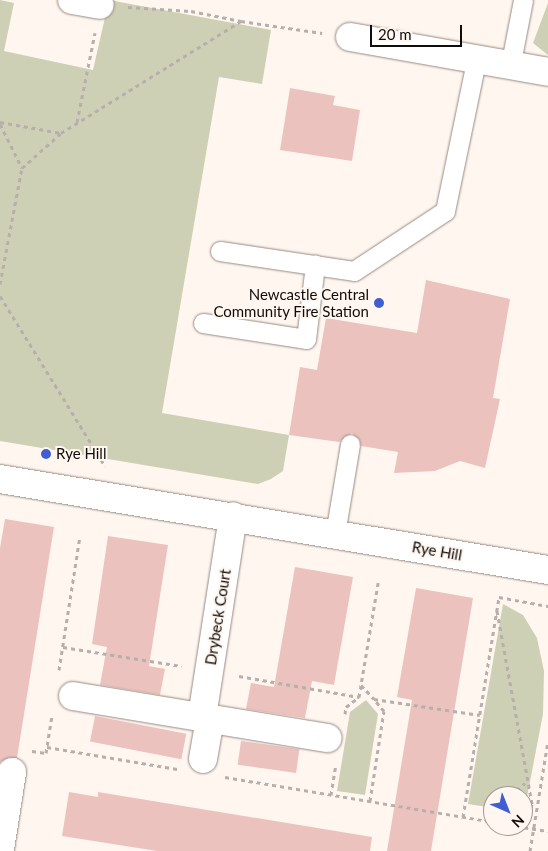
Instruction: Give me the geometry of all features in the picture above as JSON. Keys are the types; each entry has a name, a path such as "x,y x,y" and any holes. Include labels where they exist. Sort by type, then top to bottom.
{"street":[{"path":"72,0 100,5"},
{"path":"350,37 476,61 548,72"},
{"name":"Rye Hill","path":"0,479 126,498 548,570"},
{"name":"Drybeck Court","path":"200,768 233,516"},
{"path":"61,693 206,718 333,747"},
{"path":"1,839 12,772"}],"lane":[{"path":"510,67 523,0"},
{"path":"220,251 354,271 445,211 476,61"},
{"path":"203,323 306,339 315,265"},
{"path":"335,534 350,444"}],"path":[{"path":"77,123 100,5 191,11 241,21 350,37"},
{"path":"22,168 61,133 241,21"},
{"path":"0,123 61,133"},
{"path":"0,123 22,168 0,284"},
{"path":"0,296 126,498"},
{"path":"46,753 61,693 80,536"},
{"path":"345,716 346,707 359,697 378,583"},
{"path":"463,817 499,597 548,606"},
{"path":"497,611 504,632 526,786"},
{"path":"361,685 384,711 370,801"},
{"path":"374,699 480,715"},
{"path":"533,810 548,741"},
{"path":"47,747 200,768 331,795 483,821"},
{"path":"331,795 333,747"},
{"path":"522,786 525,783"},
{"path":"533,829 548,832"},
{"path":"529,836 530,851"}],"green space":[{"path":"0,0 14,3 4,51 93,70 109,0 271,30 262,84 219,77 162,413 289,435 283,471 271,479 258,484 0,441"},
{"path":"548,3 548,55 533,43"},
{"path":"503,604 523,615 537,638 544,671 543,714 529,786 483,786 483,806 468,804"},
{"path":"366,700 378,714 365,795 337,791 350,712"}],"building":[{"path":"290,88 335,96 333,105 360,110 352,161 280,150"},
{"path":"426,280 510,299 493,398 500,399 485,468 460,461 435,471 394,473 398,452 361,446 352,433 339,442 289,435 300,367 317,370 326,318 417,333"},
{"path":"5,519 54,527 17,758 0,762 0,548"},
{"path":"108,536 168,545 149,666 165,669 160,695 100,685 107,647 92,644"},
{"path":"295,567 353,577 334,685 312,681 305,718 246,709 251,683 274,687"},
{"path":"416,588 473,598 431,851 387,851 412,700 397,697"},
{"path":"95,716 186,734 181,759 90,742"},
{"path":"241,741 299,749 296,773 238,765"},
{"path":"69,792 98,797 98,792 372,837 370,851 157,851 62,836"}],"place":[{"name":"Newcastle Central Community Fire Station","path":"379,303"},
{"name":"Rye Hill","path":"46,454"}]}
